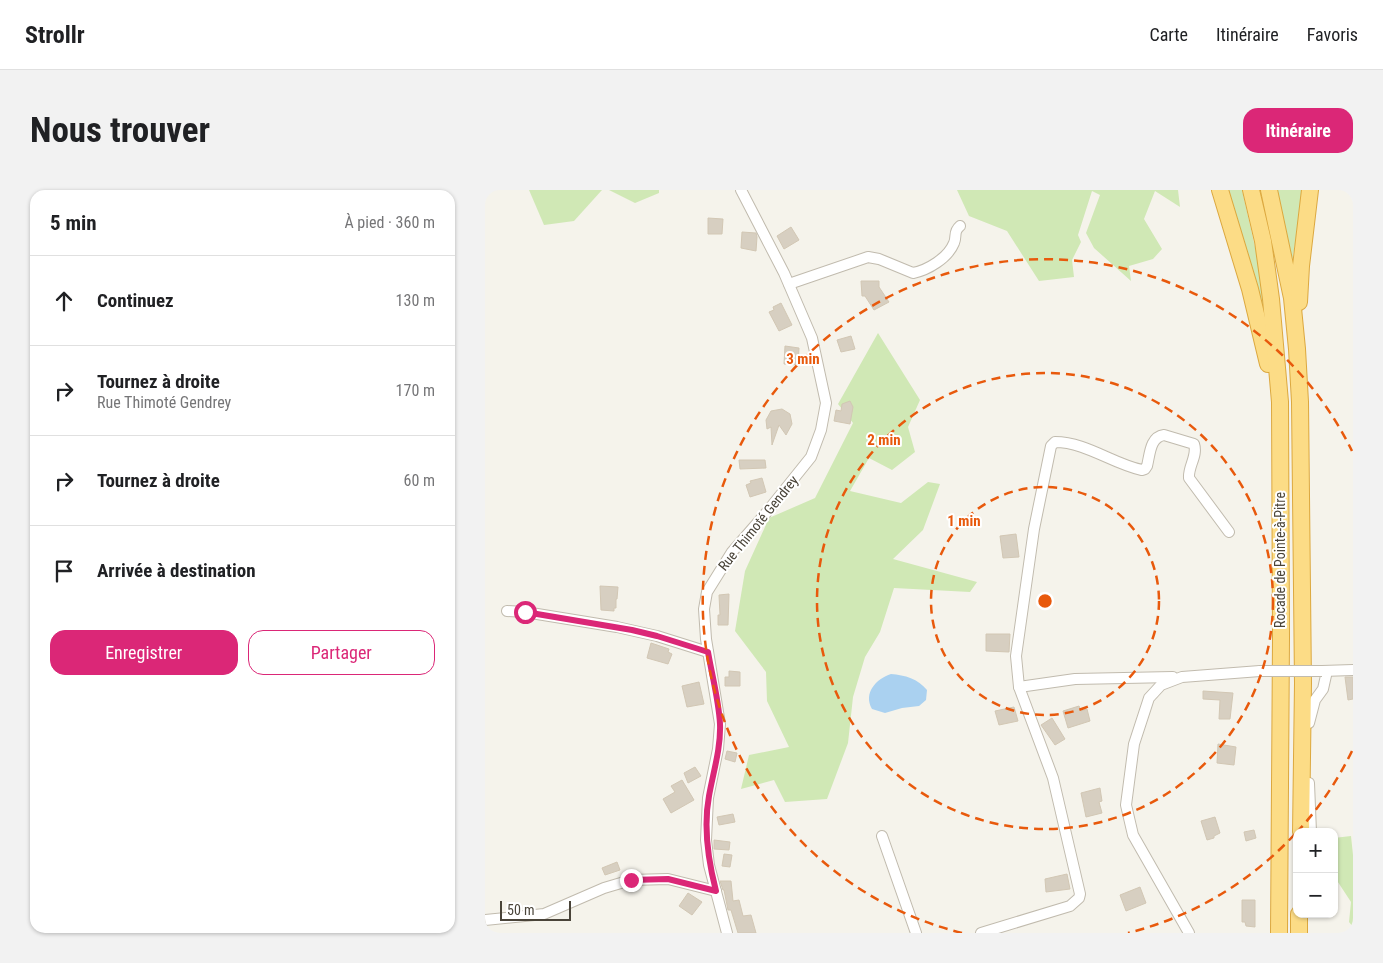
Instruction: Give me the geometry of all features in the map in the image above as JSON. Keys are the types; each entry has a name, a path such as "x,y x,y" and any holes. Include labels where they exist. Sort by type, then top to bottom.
{"highway":[{"path":"1221,190 1267,353 1277,419 1280,474"},
{"name":"Rocade de Pointe-à-Pitre","path":"1251,190 1263,241 1271,299 1280,402 1279,933"},
{"name":"Rocade de Pointe-à-Pitre","path":"1269,190 1292,298 1297,350 1301,474 1303,683 1301,828"},
{"path":"1297,350 1301,266 1310,190"},
{"path":"1299,918 1299,933"}],"street":[{"name":"Rue Thimoté Gendrey","path":"727,933 709,865 706,840 708,798 718,749 720,724 708,652 704,609 707,592 732,552 811,457 821,430 826,403 812,338 789,284 741,190"},
{"path":"789,284 869,257 879,259 913,273 918,272 943,258 954,243 954,232 960,226"},
{"path":"981,933 1070,906 1079,898 1080,894 1053,778 1019,687 1016,656 1034,529 1051,446 1055,442 1081,448 1142,470 1147,466 1153,442 1159,436 1164,435 1194,444 1195,453 1189,478 1229,532"},
{"path":"507,611 525,612 632,630 708,652"},
{"path":"1019,687 1075,679 1182,677 1259,671 1353,670"},
{"path":"1311,828 1308,730 1315,700 1323,689 1324,671"},
{"path":"1182,677 1161,685 1149,698 1134,744 1126,805 1133,835 1189,933"},
{"path":"882,836 916,933"},
{"path":"485,920 545,914 604,888 631,880 668,879 716,891"}],"green space":[{"path":"529,190 602,190 574,221 544,225"},
{"path":"609,190 659,190 659,193 635,203"},
{"path":"957,190 1178,190 1180,207 1155,191 1144,219 1162,249 1153,259 1129,266 1131,281 1094,248 1086,233 1100,195 1092,191 1078,235 1081,242 1072,260 1074,277 1039,281 1007,231 969,216"},
{"path":"1226,190 1242,190 1258,260 1269,341"},
{"path":"1275,190 1304,190 1291,268"},
{"path":"878,333 920,400 908,427 915,452 892,470 869,458 850,491 901,503 928,482 940,484 923,530 893,559 977,582 970,592 894,588 880,632 865,657 853,697 848,743 827,799 785,802 774,780 741,789 749,755 789,747 767,701 766,672 735,631 745,571 769,518 815,498 853,423 838,404"},
{"path":"1351,836 1353,855 1353,927 1349,922 1351,902 1338,882 1338,838"}],"water":[{"path":"891,674 901,675 920,683 927,690 926,700 919,706 885,713 872,709 869,697 870,692 880,679"}],"building":[{"path":"708,218 723,219 722,234 708,234"},
{"path":"791,227 799,240 784,249 777,236"},
{"path":"742,232 756,233 756,251 741,248"},
{"path":"861,281 879,281 879,287 889,302 874,310 865,296 862,296"},
{"path":"781,303 792,325 779,331 769,312 774,310 773,307"},
{"path":"851,336 855,349 841,352 837,340"},
{"path":"785,346 799,348 798,365 784,364"},
{"path":"850,401 853,407 850,424 834,421 836,410 841,411 842,404"},
{"path":"782,409 790,414 792,424 786,435 779,425 772,445 771,427 767,429 766,420 771,411"},
{"path":"739,460 765,460 766,468 740,469"},
{"path":"762,478 766,492 750,497 746,485 751,483 750,481"},
{"path":"1016,534 1019,557 1003,558 1000,536"},
{"path":"600,586 618,587 614,611 601,610"},
{"path":"729,594 728,625 718,625 718,615 720,615 719,595"},
{"path":"986,634 1010,634 1009,652 986,651"},
{"path":"651,643 669,649 668,652 672,654 668,664 647,658"},
{"path":"729,671 740,672 740,686 725,686 725,677 729,677"},
{"path":"1345,677 1353,677 1353,699 1348,700"},
{"path":"699,682 704,704 687,707 682,686"},
{"path":"1203,691 1233,693 1230,719 1219,719 1220,700 1203,699"},
{"path":"1079,706 1081,711 1087,709 1090,721 1068,728 1063,711"},
{"path":"1014,707 1018,721 999,725 995,711"},
{"path":"1052,718 1065,739 1055,745 1041,725"},
{"path":"1218,744 1236,747 1234,765 1217,763"},
{"path":"727,751 737,753 735,762 725,759"},
{"path":"695,767 701,776 688,783 684,773"},
{"path":"682,780 694,800 671,813 663,799 675,792 671,786"},
{"path":"1100,788 1102,801 1099,802 1102,813 1086,817 1081,793"},
{"path":"733,814 735,822 719,825 717,817"},
{"path":"1215,817 1220,833 1214,836 1214,838 1207,840 1201,821"},
{"path":"1254,830 1256,838 1246,841 1244,832"},
{"path":"714,840 730,842 729,850 714,849"},
{"path":"724,854 732,855 730,867 722,866"},
{"path":"617,862 620,870 605,875 602,868"},
{"path":"1067,874 1070,889 1046,892 1045,879"},
{"path":"720,881 731,881 733,901 739,900 743,916 751,915 756,933 738,933 731,910 728,910"},
{"path":"1140,887 1146,903 1126,911 1120,895"},
{"path":"688,893 702,902 692,915 679,906"},
{"path":"1242,900 1255,900 1255,927 1246,926 1245,922 1242,922"}],"route":[{"path":"525,612 632,630 708,652 720,724 718,749 708,798 706,840 709,865 716,891 668,879 631,880"}]}
